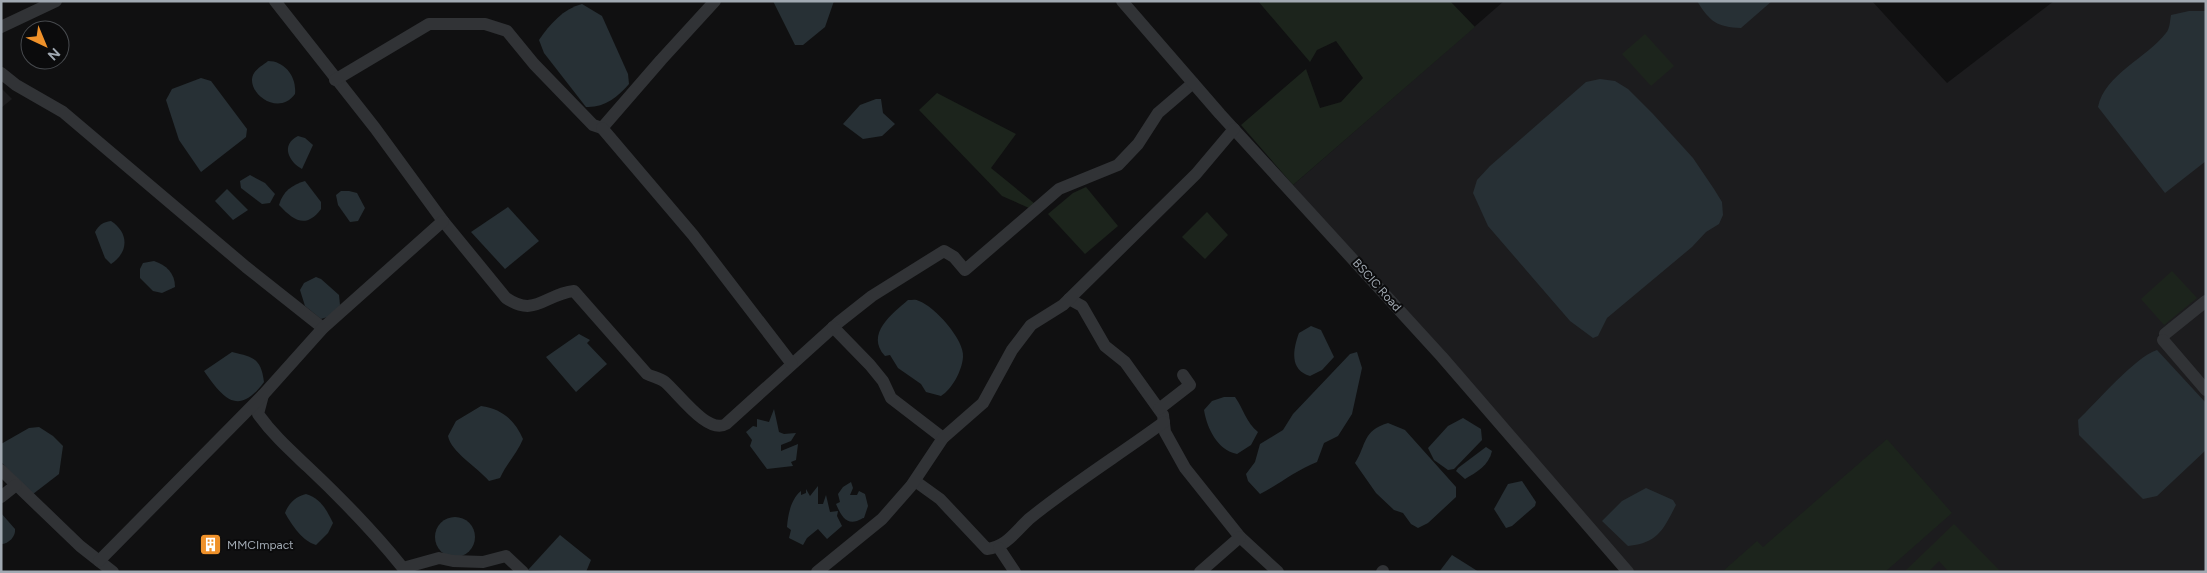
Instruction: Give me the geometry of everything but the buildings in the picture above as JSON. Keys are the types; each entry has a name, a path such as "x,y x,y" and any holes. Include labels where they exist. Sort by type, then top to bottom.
{"street":[{"path":"1,26 56,1"},
{"path":"275,1 375,128 443,221 506,298 515,304 529,308 563,292 574,291 647,374 664,381 706,423 718,427 726,424 833,327 872,296 944,251 954,257 965,270 1060,189 1118,165 1138,144 1158,114 1193,84"},
{"path":"602,128 715,1"},
{"name":"BSCIC Road","path":"1122,1 1193,84 1442,357 1628,572"},
{"path":"336,80 429,24 485,24 507,30 534,64 593,125 602,128 694,235 792,364"},
{"path":"1,73 16,85 63,112 246,267 323,328"},
{"path":"817,572 882,519 915,481 943,438 984,403 1012,350 1031,325 1069,299 1196,174 1234,129"},
{"path":"100,561 263,395 323,328 443,221"},
{"path":"1069,299 1082,306 1105,346 1125,362 1159,409 1163,415 1165,432 1185,468 1240,537 1278,572"},
{"path":"2206,301 2164,337 2206,390"},
{"path":"833,327 870,365 883,381 891,398 943,438"},
{"path":"1159,409 1190,385 1183,375"},
{"path":"263,395 258,414 269,429 287,449 346,504 403,570 438,558 453,561 484,562 506,556 523,572"},
{"path":"915,481 940,499 987,549 999,548 1029,520 1072,486 1164,422"},
{"path":"1,470 80,546 113,572"},
{"path":"1,497 16,485"},
{"path":"1200,572 1240,537"},
{"path":"999,548 1015,572"}],"shaded area":[{"path":"773,1 834,1 825,27 803,45 795,45"},
{"path":"1258,1 1450,1 1475,27 1293,185 1241,125 1306,69 1320,108 1341,102 1363,78 1336,41 1317,50 1310,62"},
{"path":"1504,1 1872,1 1947,83 2054,1 2206,1 2206,572 1632,572 1293,185"},
{"path":"1697,1 1772,1 1741,28 1720,25 1710,19"},
{"path":"582,4 602,16 628,74 629,84 620,93 605,104 593,107 586,107 544,53 539,40 557,18 569,9"},
{"path":"2189,11 2206,11 2206,161 2165,193 2098,107 2102,95 2109,85 2166,33 2171,15"},
{"path":"1645,34 1674,66 1651,86 1622,54"},
{"path":"268,61 285,67 292,76 295,94 289,100 275,103 261,97 256,92 252,79 254,73"},
{"path":"201,78 211,81 247,129 246,137 201,172 179,140 166,100 172,89"},
{"path":"1600,79 1615,81 1628,89 1693,158 1722,202 1723,215 1719,224 1706,232 1692,247 1607,318 1598,336 1593,338 1570,321 1488,226 1473,193 1477,180 1490,166 1586,82"},
{"path":"1,88 12,99 1,108"},
{"path":"937,93 1016,134 991,168 1035,204 1029,208 1002,196 919,110"},
{"path":"881,99 883,113 895,124 882,136 863,139 843,124 860,105"},
{"path":"298,136 305,138 313,145 302,169 293,162 288,153 289,144"},
{"path":"250,175 265,183 275,194 270,203 262,204 241,188 240,181"},
{"path":"305,181 321,202 321,209 316,215 305,221 295,219 279,205 289,189"},
{"path":"1086,187 1118,226 1085,254 1048,214 1073,193"},
{"path":"227,189 248,210 233,220 215,201"},
{"path":"341,191 357,193 365,208 358,221 350,222 338,205 336,195"},
{"path":"508,207 539,241 505,269 471,232"},
{"path":"1207,212 1228,235 1205,259 1182,237"},
{"path":"111,221 117,226 124,237 124,248 117,259 111,264 105,258 95,232 102,224"},
{"path":"154,261 169,270 175,282 175,287 162,293 153,291 140,278 140,269 143,263"},
{"path":"2172,271 2197,298 2164,325 2141,299"},
{"path":"316,277 321,279 339,295 340,305 334,315 321,319 305,306 300,290 304,283"},
{"path":"908,300 918,300 940,316 954,333 962,350 963,357 958,374 953,384 941,396 926,392 921,384 898,368 890,355 885,356 880,348 879,332 883,325"},
{"path":"1311,326 1321,330 1334,357 1322,370 1310,376 1299,369 1294,358 1294,352 1299,333"},
{"path":"579,334 590,340 587,343 607,364 576,392 546,357"},
{"path":"2157,350 2206,403 2206,450 2157,496 2143,499 2079,435 2078,420 2127,371 2148,354"},
{"path":"232,352 251,357 258,363 263,374 264,382 247,399 239,401 232,400 218,390 204,371"},
{"path":"1357,352 1362,368 1352,414 1338,436 1324,443 1317,462 1260,494 1248,481 1246,474 1255,462 1260,444 1283,430 1293,414 1350,354"},
{"path":"1224,397 1235,397 1248,420 1258,432 1251,445 1237,454 1230,452 1219,443 1210,431 1205,417 1204,410 1212,401"},
{"path":"481,406 507,416 516,426 523,439 500,478 489,481 459,454 448,436 456,421"},
{"path":"774,409 779,432 784,434 796,433 791,441 781,445 781,451 798,444 796,460 791,462 793,466 767,469 750,446 752,440 746,432 753,426 757,427 757,419 769,422"},
{"path":"1463,418 1481,429 1482,440 1454,469 1448,470 1434,460 1428,448 1448,426"},
{"path":"1388,423 1405,430 1456,487 1456,497 1428,523 1418,528 1411,524 1403,513 1394,510 1376,493 1355,463 1369,434"},
{"path":"39,427 53,436 63,446 59,474 33,494 1,462 1,444 29,428"},
{"path":"1887,439 1952,513 1885,572 1722,572 1757,541 1763,547"},
{"path":"1486,447 1492,451 1488,460 1478,471 1465,479 1456,471 1458,468"},
{"path":"1522,481 1536,502 1535,506 1512,526 1506,528 1494,509 1508,484"},
{"path":"851,482 853,488 850,495 857,495 859,491 865,494 868,506 864,518 853,522 846,520 836,504 840,502 838,494 843,487"},
{"path":"818,486 818,504 823,504 826,495 830,512 838,511 837,516 842,526 827,539 818,529 807,538 803,545 789,538 791,530 787,527 789,512 792,502 801,491 801,495 806,493 806,489 810,496"},
{"path":"1646,488 1673,500 1676,505 1658,534 1646,542 1628,546 1602,521 1622,501"},
{"path":"306,494 316,499 322,505 333,523 328,533 316,545 302,536 285,513 293,501"},
{"path":"1,513 15,529 13,537 4,544 1,544"},
{"path":"451,517 459,517 466,520 472,526 475,537 472,548 466,554 459,557 451,557 444,554 438,548 435,541 435,533 438,526 444,520"},
{"path":"1954,524 2001,572 1949,572 1939,561 1928,572 1904,572"},
{"path":"560,535 591,560 586,572 528,570"},
{"path":"1452,555 1479,572 1439,572"}],"place":[{"name":"MMCImpact","path":"211,545"}]}
